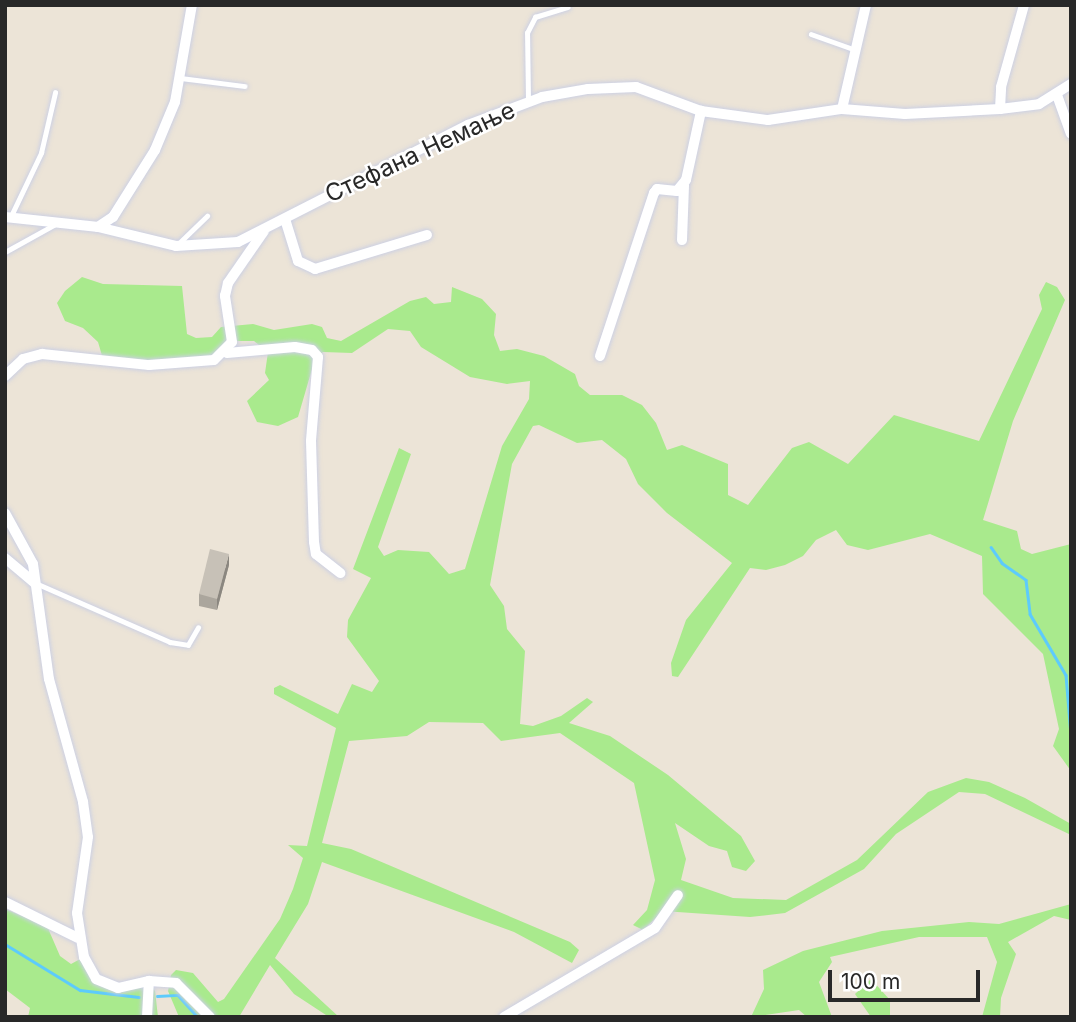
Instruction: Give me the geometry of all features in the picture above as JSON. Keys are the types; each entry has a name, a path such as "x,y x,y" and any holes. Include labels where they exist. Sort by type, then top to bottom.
{"street":[{"path":"98,227 113,217 155,150 180,78 192,5"},
{"path":"842,109 866,5"},
{"path":"1000,109 1001,87 1024,5"},
{"name":"Стефана Немање","path":"8,217 98,227 176,246 238,242 390,161 528,101 616,86 636,87 701,111 768,120 842,109 905,114 1000,109 1039,104 1071,84"},
{"path":"1057,95 1071,134"},
{"path":"682,240 684,185 701,111"},
{"path":"600,356 654,193 657,188 677,191 684,185"},
{"path":"285,219 298,261 315,270 427,235"},
{"name":"Стефана Немање","path":"227,353 231,331 225,296 228,283 266,229"},
{"path":"5,376 23,359 42,354 149,365 214,360 227,353 295,347 312,350 318,357 311,441 314,542 316,554 340,573"},
{"path":"5,513 33,564 49,679 83,802 88,837 78,938 96,979 118,988 149,981 176,983 210,1017"},
{"path":"5,558 35,583"},
{"path":"504,1017 655,928 678,895"},
{"path":"5,902 78,938"},
{"path":"147,1017 149,981"}],"lane":[{"path":"528,101 527,33 535,17 568,7"},
{"path":"811,34 856,51"},
{"path":"180,78 244,86"},
{"path":"8,217 41,153 55,93"},
{"path":"176,246 206,216"},
{"path":"5,253 58,223"},
{"path":"35,583 170,642 188,645 198,628"}],"green space":[{"path":"82,277 103,284 182,286 187,334 196,338 212,337 221,327 253,324 274,330 312,324 322,327 327,338 341,341 410,301 426,297 434,304 451,302 452,287 482,299 496,314 494,335 500,351 517,349 544,356 575,374 579,386 590,395 622,395 642,405 656,423 667,450 682,445 728,464 728,495 748,505 792,448 809,442 848,464 894,415 979,441 1042,309 1039,295 1046,282 1057,287 1065,300 1013,421 983,520 1017,531 1021,549 1032,554 1071,544 1071,771 1053,746 1059,729 1043,654 983,594 982,556 930,534 868,550 847,545 836,530 816,540 803,556 785,565 766,570 750,568 678,677 672,676 671,663 686,620 732,563 667,513 638,484 626,459 602,440 577,443 539,425 533,426 512,464 490,585 504,606 507,629 525,651 520,724 533,726 561,716 587,698 593,702 569,723 610,736 668,775 741,836 755,861 746,871 732,867 727,851 709,846 675,823 686,859 681,880 733,898 786,900 857,860 928,792 966,778 989,782 1025,798 1071,824 1071,835 985,794 959,792 896,834 864,869 785,913 750,917 663,911 643,930 633,925 647,910 655,880 634,783 560,733 501,741 483,723 429,722 407,736 349,741 322,843 351,849 570,942 579,950 572,963 514,932 322,862 308,904 275,958 339,1017 329,1017 294,994 270,965 239,1017 179,1017 168,991 171,975 176,970 193,973 218,1002 224,999 280,919 293,889 303,858 288,845 307,846 336,728 274,694 274,688 280,685 338,714 352,684 372,692 379,681 347,637 348,620 371,578 353,569 399,448 411,454 378,547 384,556 398,550 429,552 449,574 465,569 502,446 529,399 530,381 507,384 470,377 421,347 410,331 388,329 352,353 323,352 315,359 298,417 278,426 257,422 247,401 269,380 265,373 268,352 254,341 235,341 205,362 103,359 98,342 83,328 65,321 57,303 65,291"},
{"path":"1071,904 1071,920 1054,916 1008,942 1016,954 1001,998 1000,1017 982,1017 997,962 987,937 919,937 830,957 832,962 819,982 832,1017 807,1017 799,1010 751,1017 764,989 763,970 803,951 882,931 969,922 999,924"},
{"path":"5,909 47,926 60,956 71,964 84,957 96,979 118,988 149,981 155,991 158,1017 28,1017 30,1008 5,989"},
{"path":"871,979 890,1000 890,1017 871,1017 855,994"}],"building":[{"path":"210,549 229,554 217,599 199,594"}],"waterway":[{"path":"991,547 1002,563 1026,580 1030,614 1066,675 1071,734"},
{"path":"5,944 80,990 139,997"},
{"path":"157,996 178,995 198,1017"}]}
